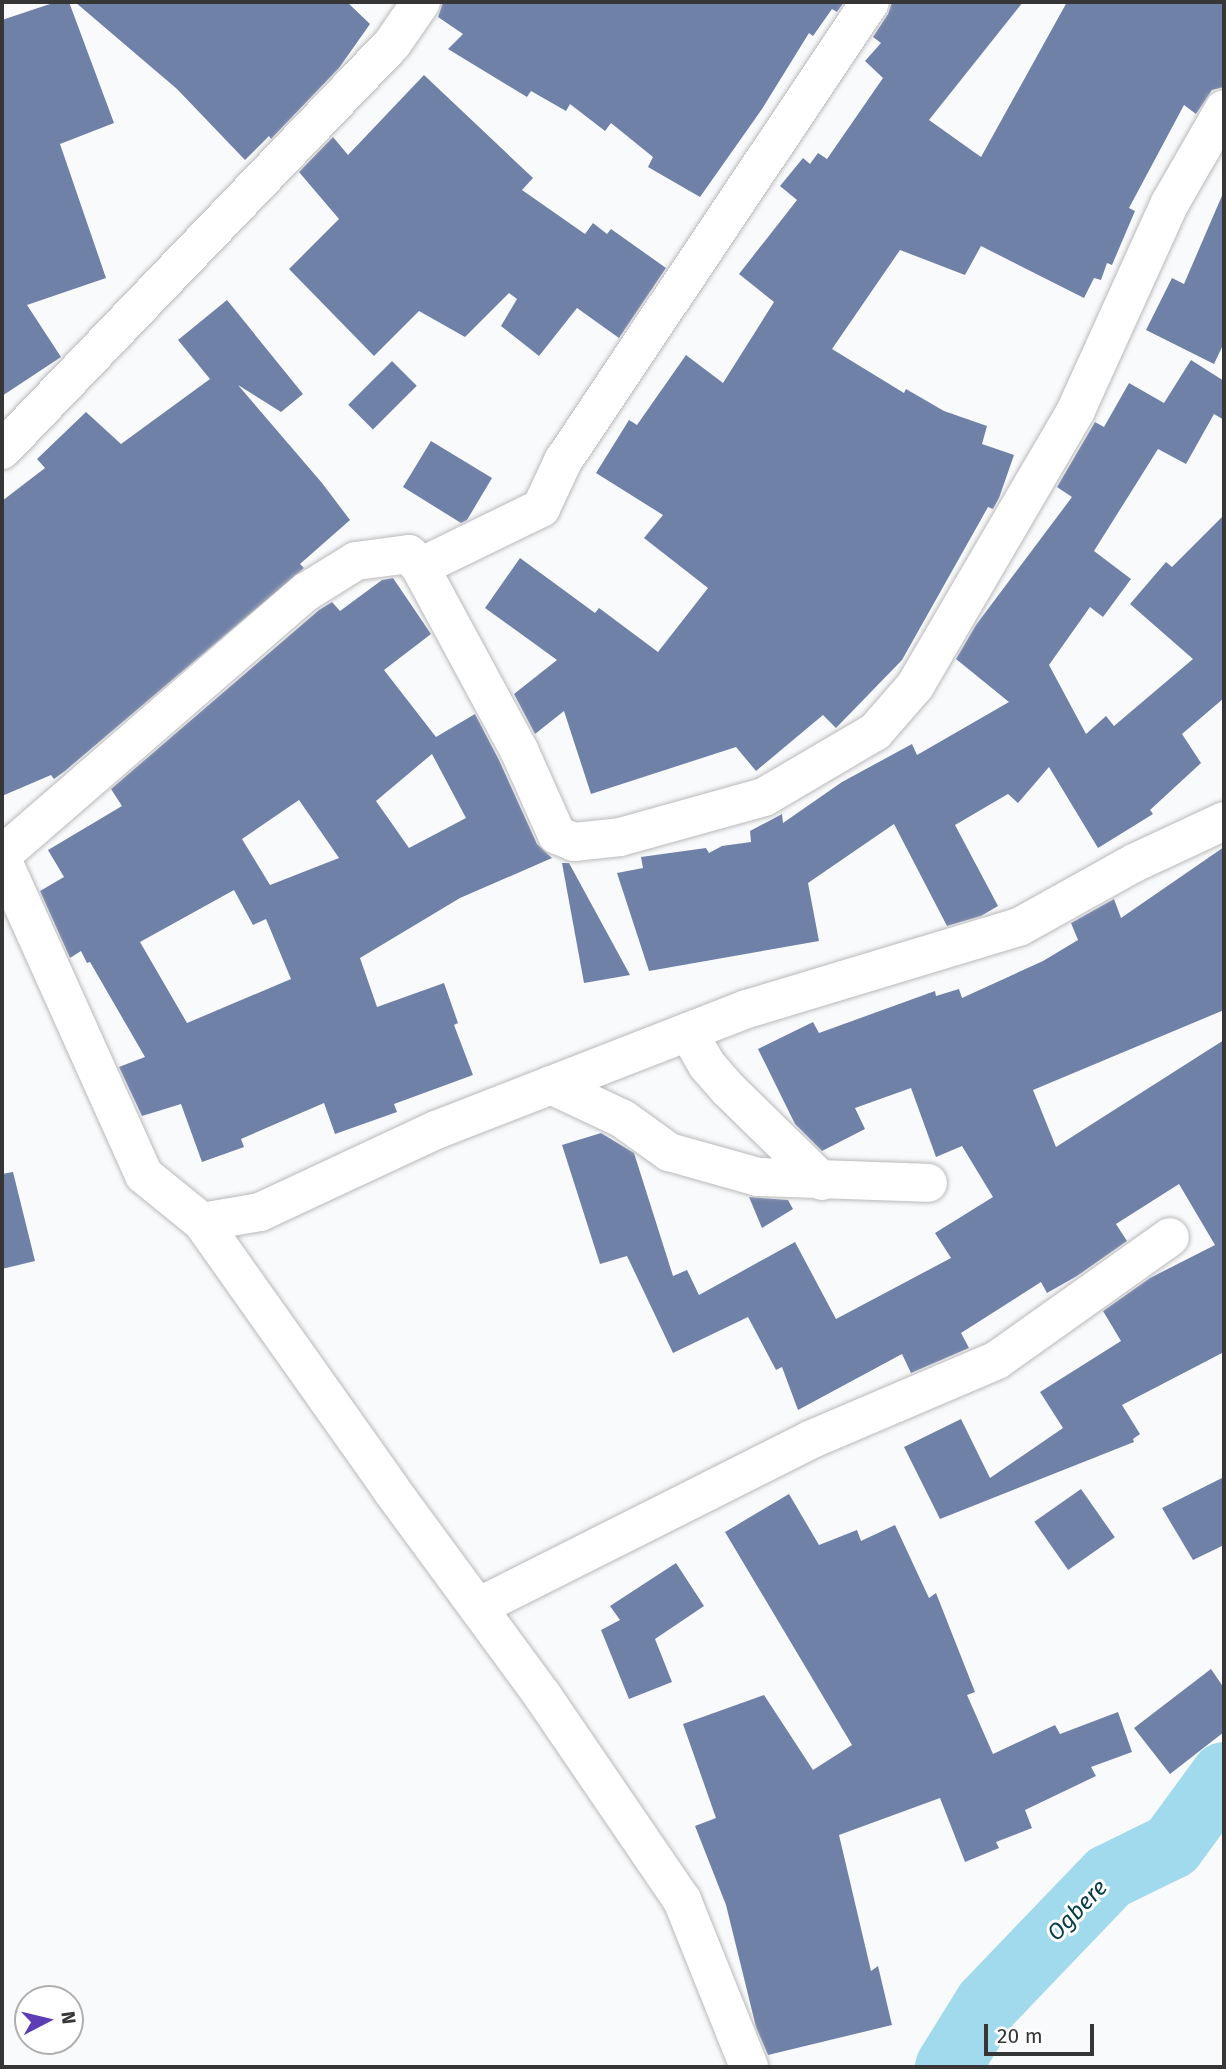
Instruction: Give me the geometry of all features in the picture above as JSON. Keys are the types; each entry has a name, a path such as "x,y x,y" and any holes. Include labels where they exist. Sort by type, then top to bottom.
{"street":[{"path":"2,450 392,44 421,2"},
{"path":"420,567 541,508 563,461 870,2"},
{"path":"749,2067 682,1900 478,1607 202,1222 144,1175 2,857 306,592 355,561 409,554 420,567 519,750 557,835 574,842 621,836 764,797 875,732 915,686 1076,410 1170,203 1224,109"},
{"path":"202,1222 260,1212 436,1130 747,1009 1019,927 1134,863 1224,821"},
{"path":"688,1032 707,1065 729,1090 822,1181"},
{"path":"551,1085 623,1119 669,1152 758,1177 928,1183"},
{"path":"478,1607 812,1439 997,1360 1170,1237"}],"building":[{"path":"56,2 69,2 114,123 60,144 106,278 27,305 61,357 2,396 2,20"},
{"path":"75,2 347,2 370,24 339,68 271,139 269,136 245,160 177,89"},
{"path":"443,2 844,2 837,12 832,9 813,36 809,33 762,109 700,197 648,167 653,157 611,123 605,131 570,104 566,111 531,91 527,97 448,49 463,34 438,17"},
{"path":"892,2 1023,2 929,120 981,157 1067,2 1224,2 1224,87 1212,90 1196,114 1184,105 1129,208 1135,211 1112,265 1107,263 1101,280 1094,278 1084,298 981,246 965,275 900,250 832,349 904,393 906,389 944,411 987,426 982,444 1014,455 993,509 988,507 902,660 836,728 823,715 756,771 736,747 591,794 564,711 535,734 514,694 557,660 485,608 520,558 595,613 599,608 658,652 708,588 644,538 663,515 596,473 629,420 637,425 686,355 723,383 774,302 739,274 797,200 780,186 803,158 810,164 818,153 827,159 883,78 865,61 881,43 873,37 888,14"},
{"path":"424,75 533,178 522,190 585,234 593,223 607,234 611,229 666,268 619,338 577,308 539,356 501,326 517,299 509,293 465,337 419,311 374,356 289,269 339,219 299,172 333,137 348,155"},
{"path":"1224,191 1224,343 1214,364 1146,330 1172,278 1184,284"},
{"path":"227,300 303,394 281,412 238,385 350,520 300,564 304,568 65,771 54,779 51,775 2,796 2,501 45,468 37,459 86,412 121,444 210,379 178,340"},
{"path":"1191,360 1224,381 1224,420 1214,414 1186,464 1158,449 1094,551 1131,579 1103,617 1090,607 1049,665 1086,734 1106,716 1114,726 1193,659 1130,604 1166,562 1172,567 1224,515 1224,698 1182,734 1201,763 1150,810 1153,814 1098,848 1049,767 1018,803 1008,794 955,825 998,906 981,916 947,926 894,824 808,883 819,941 649,971 617,873 643,868 641,857 706,848 709,853 722,846 751,842 750,831 782,814 783,823 842,782 912,744 917,755 1009,702 956,659 976,625 1072,497 1057,487 1095,422 1104,427 1129,383 1164,403"},
{"path":"392,361 417,386 373,430 348,405"},
{"path":"431,441 492,478 467,520 461,523 403,487"},
{"path":"393,578 431,634 384,670 436,737 475,714 537,844 552,858 460,898 360,958 377,1007 444,983 458,1023 454,1025 473,1075 394,1104 397,1112 335,1134 324,1103 241,1139 244,1147 202,1162 181,1104 142,1116 119,1067 145,1057 90,962 87,963 81,951 70,958 40,891 64,877 48,850 122,806 111,789 319,610 332,602 340,611 382,580","holes":["432,754 466,818 409,848 376,801","299,800 339,858 270,885 242,839","234,890 253,925 266,919 291,979 187,1023 140,942"]},
{"path":"1224,847 1224,1010 1033,1090 1056,1147 1224,1040 1224,1352 1122,1405 1140,1434 1133,1439 1134,1442 940,1519 904,1447 961,1419 990,1478 1063,1428 1040,1392 1121,1341 1103,1311 1150,1278 1215,1245 1179,1184 1116,1224 1127,1241 1077,1276 1047,1293 1041,1282 961,1333 969,1348 911,1373 902,1354 798,1410 782,1367 776,1370 748,1317 673,1353 627,1256 600,1264 562,1145 601,1133 634,1153 673,1276 687,1270 699,1295 795,1242 836,1319 951,1258 935,1233 993,1197 962,1146 936,1157 911,1088 855,1108 865,1129 822,1151 795,1124 758,1049 813,1022 819,1033 935,991 936,996 959,989 962,998 1043,961 1078,940 1071,923 1114,899 1121,918"},
{"path":"562,863 569,863 630,975 584,983"},
{"path":"13,1172 35,1261 2,1269 2,1174"},
{"path":"749,1197 788,1200 793,1209 762,1228"},
{"path":"1224,1477 1224,1545 1193,1560 1162,1508"},
{"path":"1081,1489 1115,1537 1068,1570 1034,1522"},
{"path":"789,1494 819,1545 857,1530 861,1541 895,1525 929,1598 936,1593 975,1692 967,1695 993,1754 1055,1725 1060,1734 1118,1712 1132,1752 1091,1767 1096,1776 1025,1810 1032,1828 996,1842 999,1848 965,1862 940,1798 839,1835 871,1971 878,1966 892,2025 768,2055 756,2027 726,1905 695,1826 716,1818 683,1724 764,1695 813,1770 852,1745 725,1532"},
{"path":"676,1563 704,1606 655,1639 672,1682 629,1699 601,1630 620,1620 610,1606"},
{"path":"1211,1669 1224,1688 1224,1732 1170,1774 1134,1728"}],"waterway":[{"name":"Ogbere","path":"948,2067 987,2004 1109,1877 1172,1846 1224,1775"}]}
